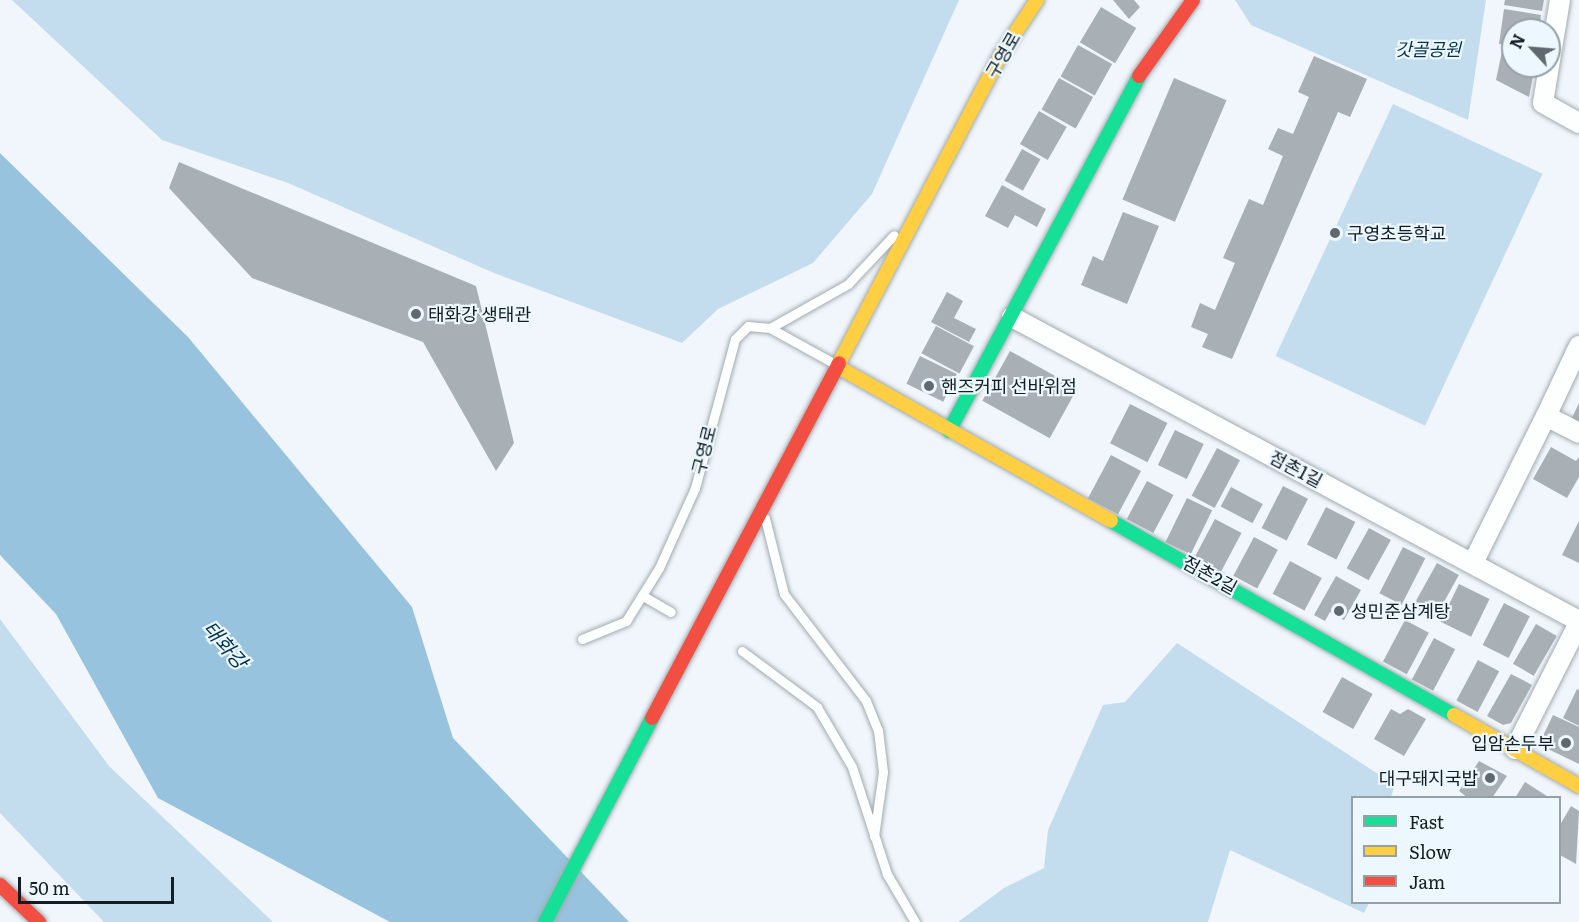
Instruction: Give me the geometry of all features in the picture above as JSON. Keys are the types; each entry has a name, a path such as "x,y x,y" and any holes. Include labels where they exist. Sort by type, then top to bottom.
{"street":[{"name":"구영로","path":"544,922 658,704 840,368 1002,52 1037,0"},
{"path":"949,431 1139,76 1192,0"},
{"path":"1560,0 1543,104 1579,123"},
{"name":"점촌1길","path":"1012,317 1579,622"},
{"path":"1473,563 1579,346"},
{"name":"점촌2길","path":"840,368 1579,786"},
{"path":"1546,416 1579,433"},
{"path":"1515,749 1579,622"},
{"path":"0,885 39,922"}],"lane":[{"path":"770,328 848,284 923,206"},
{"name":"구영로","path":"582,639 626,621 643,596 695,488 735,339 748,326 770,328"},
{"path":"770,328 840,368"},
{"path":"764,507 771,556 784,594 866,701 878,730 883,772 874,836"},
{"path":"643,596 671,612"},
{"path":"742,651 817,707 852,767 898,900 915,922"}],"green space":[{"path":"12,0 959,0 872,194 813,263 718,309 682,343 494,273 288,183 162,140"},
{"name":"갓골공원","path":"1235,0 1486,0 1468,120 1251,25"},
{"path":"1393,104 1543,174 1425,426 1276,356"},
{"path":"0,619 109,766 273,922 104,922 0,813"},
{"path":"1177,643 1395,785 1391,796 1351,796 1351,904 1368,904 1364,913 1230,850 1208,922 958,922 1004,888 1044,868 1048,830 1103,705 1125,702"}],"water":[{"name":"태화강","path":"0,153 188,337 412,607 453,738 629,922 390,922 158,798 56,614 0,555"}],"building":[{"path":"1113,0 1134,0 1140,7 1129,19"},
{"path":"1505,0 1544,0 1542,11 1504,5"},
{"path":"1101,7 1136,28 1115,63 1080,42"},
{"path":"1504,9 1541,15 1541,18 1503,18"},
{"path":"1078,45 1112,64 1095,95 1061,76"},
{"path":"1314,56 1367,79 1350,117 1338,112 1232,359 1202,347 1208,334 1191,327 1200,303 1215,310 1235,263 1223,258 1249,199 1263,205 1283,156 1268,149 1278,128 1293,134 1309,97 1298,92"},
{"path":"1501,56 1501,78 1533,78 1529,97 1496,80"},
{"path":"1059,78 1093,97 1076,128 1042,109"},
{"path":"1174,78 1226,100 1175,222 1122,200"},
{"path":"1039,111 1067,127 1048,160 1020,144"},
{"path":"1022,149 1040,159 1023,191 1005,180"},
{"name":"태화강 생태관","path":"179,162 476,286 514,443 496,471 423,342 252,278 169,188"},
{"path":"1002,185 1046,209 1037,227 1015,215 1008,228 985,216"},
{"path":"1123,212 1159,226 1127,304 1081,285 1093,256 1103,261"},
{"path":"947,292 963,301 954,318 976,329 969,342 931,322"},
{"path":"936,326 974,346 959,374 921,353"},
{"path":"1010,351 1077,388 1050,438 982,401"},
{"path":"920,356 957,374 943,402 906,384"},
{"path":"1579,403 1579,422 1572,418"},
{"path":"1130,404 1167,423 1147,462 1110,443"},
{"path":"1175,430 1204,444 1187,479 1158,465"},
{"path":"1551,447 1576,461 1579,457 1579,477 1567,498 1533,479"},
{"path":"1217,448 1240,460 1215,508 1192,496"},
{"path":"1111,455 1141,471 1118,514 1088,498"},
{"path":"1147,481 1173,495 1153,533 1127,519"},
{"path":"1283,486 1308,499 1287,541 1262,528"},
{"path":"1231,487 1263,504 1252,523 1221,506"},
{"path":"1187,498 1212,510 1191,554 1166,542"},
{"path":"1326,507 1355,522 1336,559 1307,544"},
{"path":"1215,519 1241,533 1221,572 1194,558"},
{"path":"1579,521 1579,563 1562,555"},
{"path":"1369,528 1391,540 1369,580 1347,568"},
{"path":"1254,537 1278,550 1257,589 1233,576"},
{"path":"1403,547 1425,558 1402,605 1379,593"},
{"path":"1290,561 1322,578 1304,611 1273,594"},
{"path":"1437,563 1459,575 1435,618 1413,606"},
{"path":"1336,576 1361,590 1344,620 1330,612 1325,621 1314,615"},
{"path":"1459,584 1490,599 1471,637 1441,622"},
{"path":"1504,603 1530,616 1509,658 1483,645"},
{"path":"1405,620 1429,633 1407,674 1383,661"},
{"path":"1536,624 1557,636 1534,676 1513,664"},
{"path":"1434,638 1455,649 1433,691 1412,679"},
{"path":"1478,660 1499,671 1478,712 1456,701"},
{"path":"1511,674 1532,685 1511,723 1503,725 1487,716"},
{"path":"1342,677 1373,694 1353,729 1323,712"},
{"path":"1577,689 1579,690 1579,726 1563,718"},
{"path":"1391,709 1400,714 1408,709 1426,719 1404,756 1374,739"},
{"path":"1553,715 1579,727 1579,764 1550,750 1543,736"},
{"path":"1479,761 1507,776 1493,796 1465,796 1459,791"},
{"path":"1525,782 1547,796 1516,796"},
{"path":"1571,806 1579,811 1576,864 1561,856 1561,823"}],"traffic: fast":[{"path":"949,431 1139,76"},
{"path":"1111,521 1454,715"},
{"path":"545,922 652,718"}],"traffic: slow":[{"path":"839,363 1002,53 1037,0"},
{"path":"840,368 1111,521"},
{"path":"1454,715 1579,786"}],"traffic: jam":[{"path":"1139,76 1193,0"},
{"path":"652,718 839,363"},
{"path":"0,885 39,922"}],"place":[{"name":"구영초등학교","path":"1335,233"},
{"name":"태화강 생태관","path":"416,314"},
{"name":"핸즈커피 선바위점","path":"929,386"},
{"name":"성민준삼계탕","path":"1339,611"},
{"name":"입암손두부","path":"1566,743"},
{"name":"대구돼지국밥","path":"1490,778"}]}
